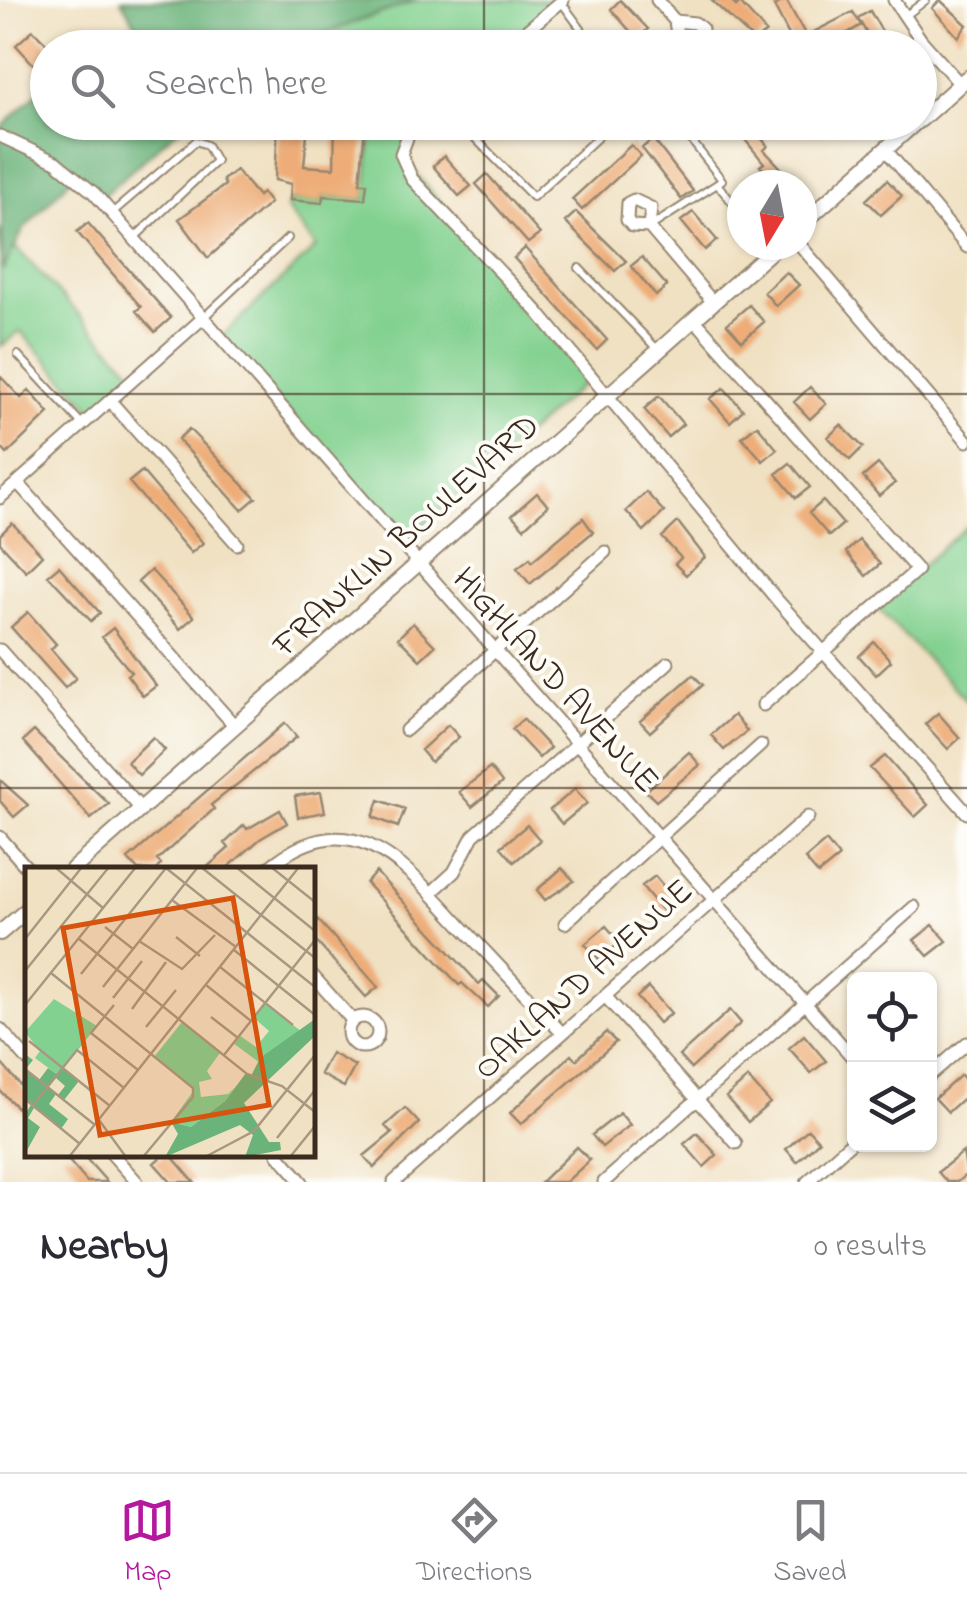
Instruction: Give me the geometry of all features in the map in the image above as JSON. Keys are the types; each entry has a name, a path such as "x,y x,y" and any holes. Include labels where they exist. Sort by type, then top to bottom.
{"street":[{"path":"657,0 674,21 676,30"},
{"path":"894,0 917,30"},
{"path":"527,30 562,1"},
{"path":"674,21 695,23 702,30"},
{"path":"937,52 963,81 937,104"},
{"name":"HIGHLAND AVENUE","path":"0,136 56,162 111,213 847,1052"},
{"path":"406,140 401,154 412,180 537,311 778,601 967,812"},
{"path":"817,211 897,140"},
{"path":"891,145 967,247"},
{"path":"649,228 712,302"},
{"name":"FRANKLIN BOULEVARD","path":"76,867 759,260"},
{"path":"813,260 967,441"},
{"path":"0,498 203,318"},
{"path":"694,320 917,570 827,652 762,704"},
{"path":"111,402 238,544"},
{"path":"18,483 235,726"},
{"path":"406,730 605,552"},
{"path":"0,650 140,809"},
{"path":"430,893 454,872 473,836 668,663"},
{"path":"565,923 761,745"},
{"name":"OAKLAND AVENUE","path":"394,1182 808,817"},
{"path":"0,837 25,867"},
{"path":"272,867 308,844 349,838 390,853 561,1032"},
{"path":"604,1182 914,907"},
{"path":"0,933 25,912"},
{"path":"315,978 353,1021"},
{"path":"604,996 736,1144"},
{"path":"0,1029 25,1057"},
{"path":"937,1069 967,1042"},
{"path":"807,1182 847,1146"},
{"path":"115,1157 137,1182"},
{"path":"281,1157 302,1182"}],"lane":[{"path":"904,16 926,0"},
{"path":"562,1 582,30"},
{"path":"477,140 534,197 594,140"},
{"path":"649,228 722,180 691,140"},
{"path":"889,140 891,145"},
{"path":"111,213 196,141 207,145 216,161 133,238"},
{"path":"717,184 727,196"},
{"path":"203,318 288,238"},
{"path":"579,268 658,351"},
{"path":"18,355 83,426"}],"green space":[{"path":"121,0 417,0 333,30 139,30"},
{"path":"417,0 562,0 522,30 334,30"},
{"path":"30,100 30,140 166,140 98,200 73,176 24,229 3,270 0,129"},
{"path":"370,140 408,140 403,158 590,378 404,542 221,337 316,247 286,208 290,200 322,203 323,196 365,199"},
{"path":"0,231 138,377 97,414 20,331 0,347"},
{"path":"967,526 967,701 876,606"}],"building":[{"path":"620,0 648,29 629,30 611,9"},
{"path":"711,0 730,0 736,6 740,3 764,30 743,30"},
{"path":"786,0 803,30 786,30 774,6"},
{"path":"940,0 967,25 958,37 932,8"},
{"path":"870,11 881,30 865,30 858,18"},
{"path":"853,12 861,25 853,30 818,30"},
{"path":"30,33 30,60 16,45"},
{"path":"277,140 306,140 304,166 334,168 335,140 364,140 360,183 367,183 365,199 323,196 322,203 290,200 291,184 275,180"},
{"path":"654,140 693,191 681,199 642,148"},
{"path":"745,140 763,140 768,146 764,150 783,170 764,170 760,166 764,163"},
{"path":"631,145 641,156 582,210 572,199"},
{"path":"444,156 471,186 459,196 433,166"},
{"path":"236,170 258,196 262,193 270,203 208,258 179,219 225,185 223,180"},
{"path":"487,174 540,234 528,243 476,184"},
{"path":"887,180 902,196 881,215 866,200"},
{"path":"576,212 626,261 615,271 565,222"},
{"path":"693,212 717,240 705,250 681,221"},
{"path":"88,223 171,318 155,332 136,311 141,307 77,232"},
{"path":"525,248 607,340 597,350 514,258"},
{"path":"642,257 667,286 656,296 631,266"},
{"path":"786,272 799,285 776,306 764,292"},
{"path":"749,305 764,322 742,341 727,324"},
{"path":"0,376 21,398 29,390 49,413 7,454 0,446"},
{"path":"810,387 826,404 810,419 794,402"},
{"path":"724,388 743,410 730,422 710,399"},
{"path":"659,396 683,424 668,437 644,409"},
{"path":"757,425 777,449 763,461 742,437"},
{"path":"841,425 863,447 850,460 828,437"},
{"path":"189,429 256,498 242,510 178,439"},
{"path":"790,463 810,487 796,498 776,474"},
{"path":"878,464 895,483 879,496 863,477"},
{"path":"142,471 203,543 191,553 129,482"},
{"path":"646,492 664,512 644,531 626,511"},
{"path":"537,493 548,506 524,528 512,515"},
{"path":"823,501 843,524 829,536 809,513"},
{"path":"583,518 593,532 530,584 517,568 530,558 532,561"},
{"path":"678,522 705,557 686,575 675,564 681,558 662,537"},
{"path":"12,523 42,555 26,571 0,543 0,535"},
{"path":"859,540 880,564 866,576 846,552"},
{"path":"59,566 100,613 91,621 48,575"},
{"path":"151,570 194,617 180,629 138,582"},
{"path":"28,612 56,644 51,649 76,678 65,688 11,627"},
{"path":"413,623 435,646 420,660 398,638"},
{"path":"113,628 156,686 143,696 127,675 131,672 102,637"},
{"path":"874,642 891,661 876,675 859,656"},
{"path":"693,675 703,685 650,732 640,721"},
{"path":"938,713 960,738 948,749 925,724"},
{"path":"734,715 747,731 724,750 711,735"},
{"path":"523,719 550,748 539,758 512,729"},
{"path":"285,723 297,737 211,805 214,809 157,860 161,864 158,867 135,867 128,859"},
{"path":"448,725 459,737 431,762 421,750"},
{"path":"34,731 109,804 91,819 23,741"},
{"path":"153,737 165,750 139,775 127,762"},
{"path":"689,752 700,765 656,801 646,791"},
{"path":"885,756 928,805 915,817 870,768"},
{"path":"490,768 502,783 472,807 459,792"},
{"path":"0,780 28,805 14,817 0,801"},
{"path":"575,789 587,803 562,824 550,810"},
{"path":"321,792 325,812 298,817 295,796"},
{"path":"379,800 405,809 398,827 373,817"},
{"path":"280,810 287,823 260,839 228,867 207,867 229,848 225,843 244,825 247,829"},
{"path":"527,825 540,840 514,862 501,847"},
{"path":"826,841 839,857 818,874 805,859"},
{"path":"562,868 574,881 545,900 537,890"},
{"path":"376,872 479,984 483,980 499,996 488,1007 462,983 459,985 366,883"},
{"path":"655,876 676,901 663,912 642,886"},
{"path":"315,916 378,987 366,997 315,940"},
{"path":"933,925 947,941 928,956 914,940"},
{"path":"606,926 620,942 600,960 585,944"},
{"path":"648,987 671,1013 659,1023 637,997"},
{"path":"730,1010 741,1023 691,1069 679,1056"},
{"path":"606,1032 616,1042 521,1124 510,1113 571,1055 576,1060"},
{"path":"804,1035 826,1061 811,1073 789,1048"},
{"path":"331,1053 355,1066 344,1087 320,1074"},
{"path":"0,1062 25,1091 25,1115 0,1091"},
{"path":"961,1075 967,1082 967,1095 948,1112 937,1096"},
{"path":"748,1078 770,1103 748,1122 726,1097"},
{"path":"405,1108 419,1123 374,1168 364,1156 392,1133 385,1126"},
{"path":"620,1113 630,1125 602,1147 592,1135"},
{"path":"808,1129 819,1141 797,1162 786,1149"},
{"path":"697,1133 717,1155 704,1167 684,1144"},
{"path":"577,1147 590,1160 566,1182 541,1182"},
{"path":"963,1152 967,1174 957,1182 947,1182 938,1172"},
{"path":"66,1157 85,1157 107,1182 87,1182"},
{"path":"161,1157 173,1157 194,1182 171,1182 154,1163"}]}
